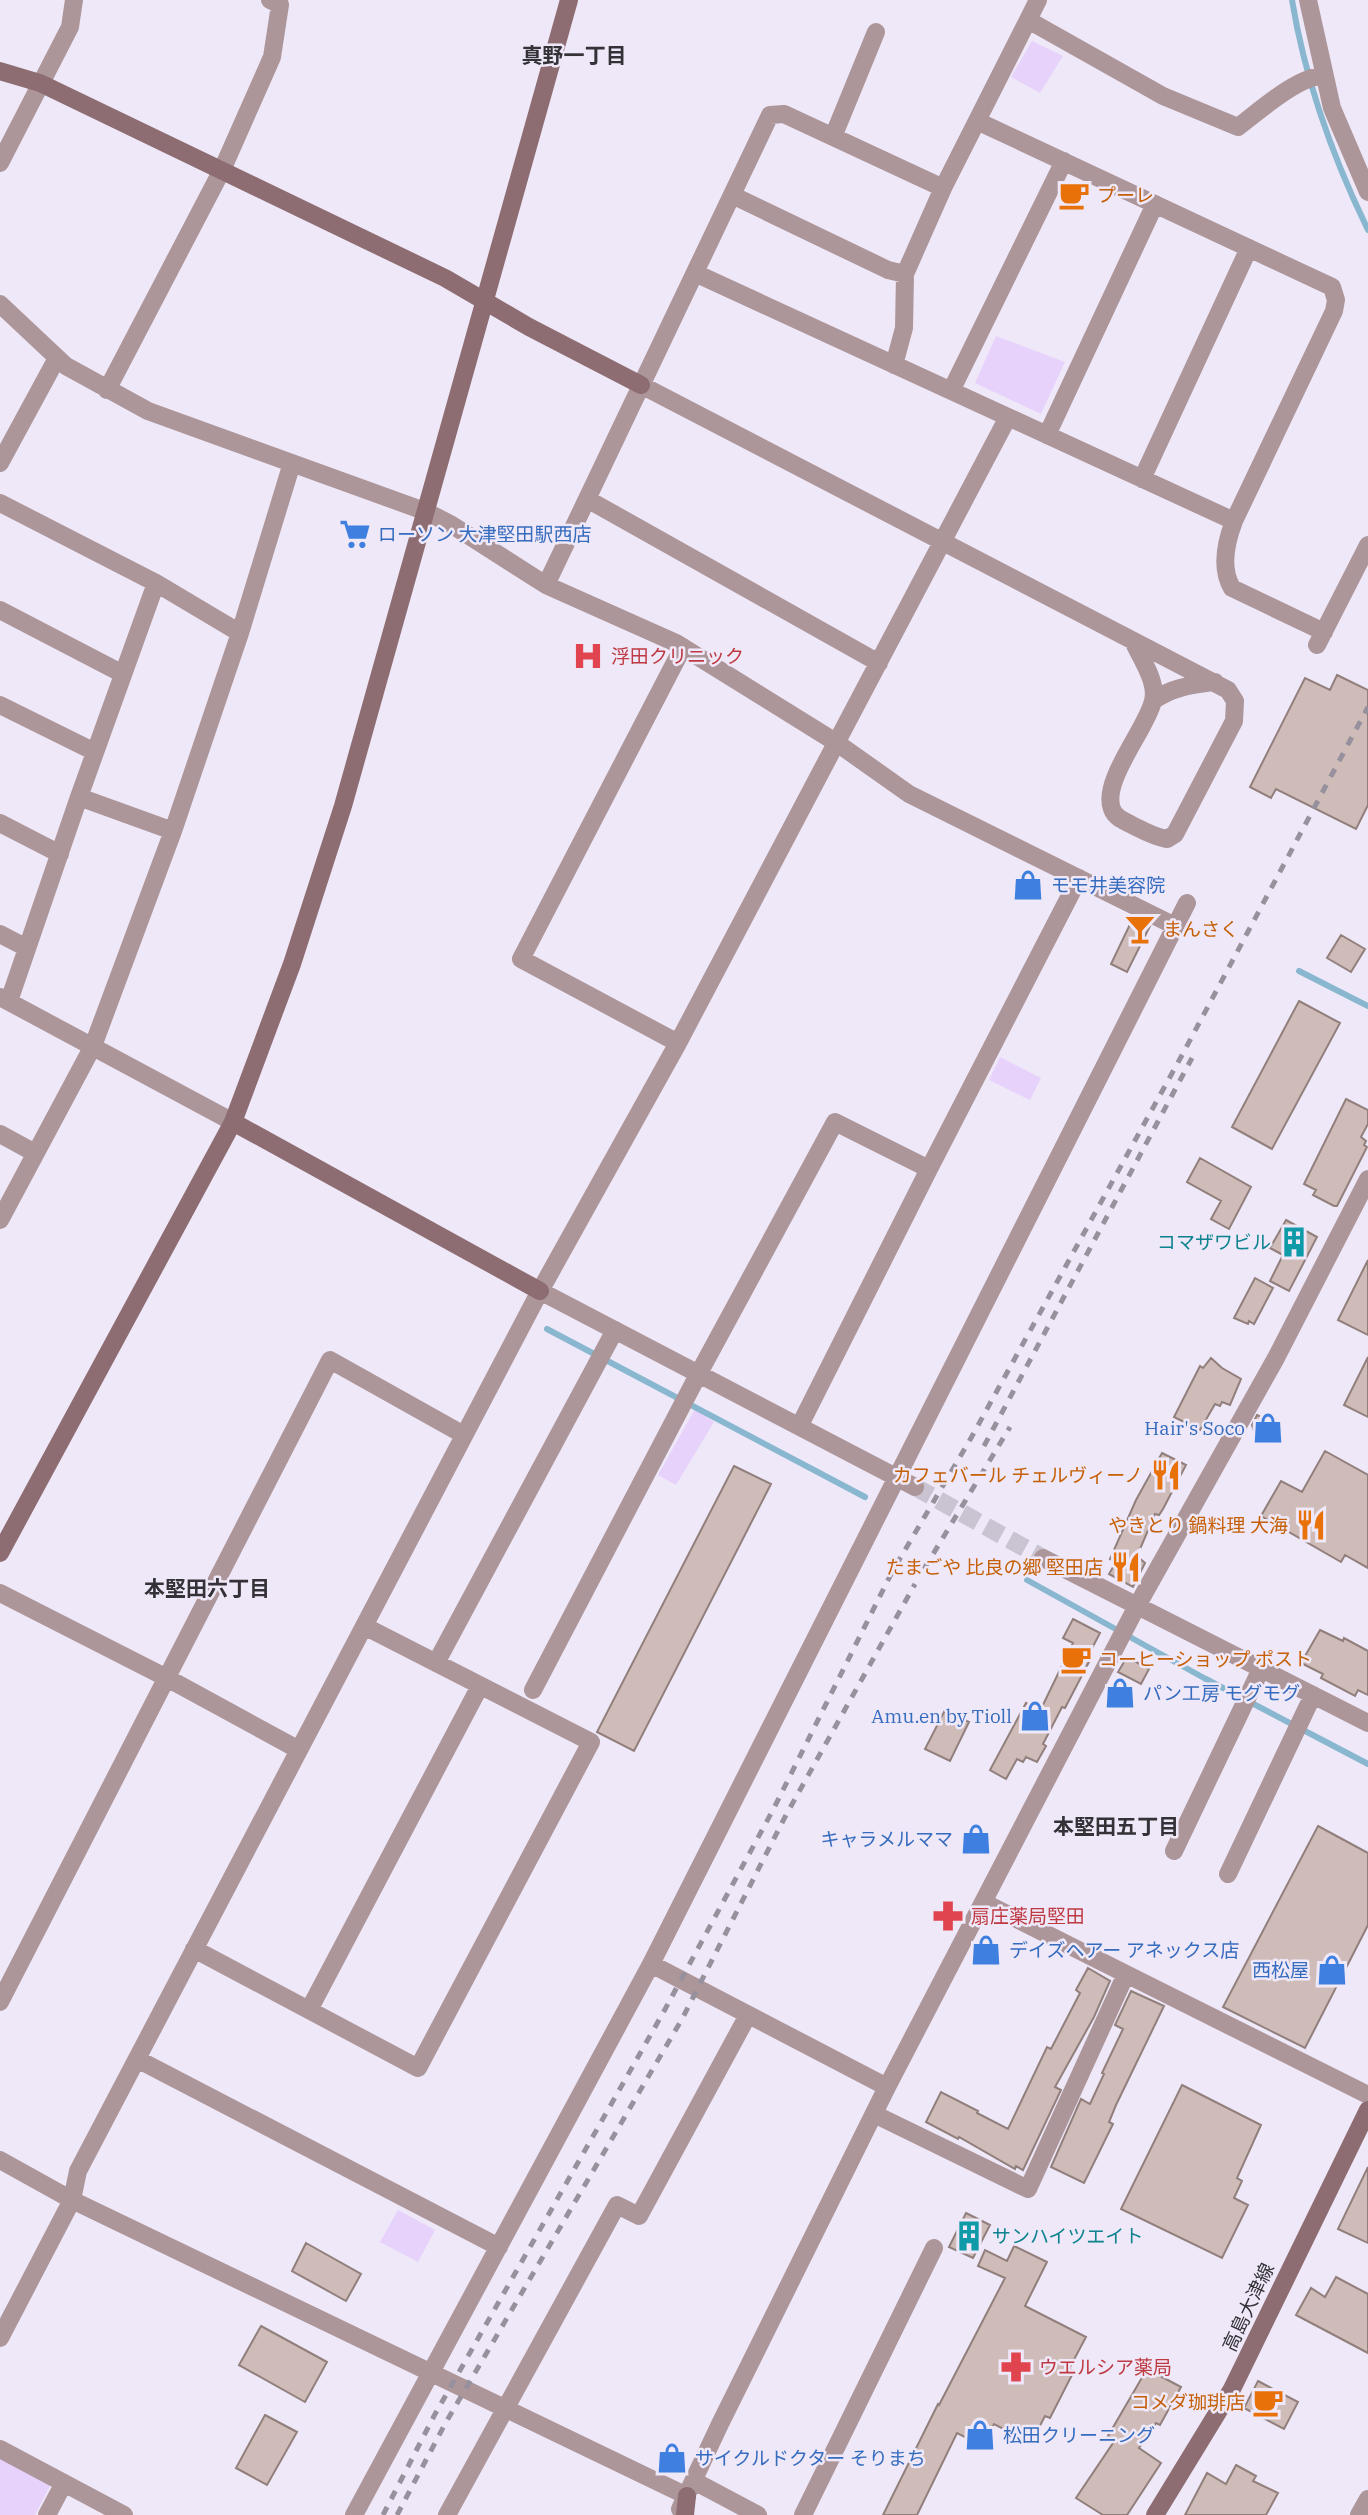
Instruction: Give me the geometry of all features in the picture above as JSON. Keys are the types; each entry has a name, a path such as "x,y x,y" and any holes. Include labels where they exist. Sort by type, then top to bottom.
{"street":[{"path":"0,163 70,27 74,0"},
{"path":"107,390 222,170 272,57 280,5 271,0"},
{"path":"0,1553 233,1122 292,964 343,806 569,0"},
{"path":"894,365 904,328 905,274 943,188 1038,0"},
{"path":"1308,0 1332,108 1368,192"},
{"path":"1028,20 1163,96 1238,127 1299,84 1323,76"},
{"path":"832,137 876,32"},
{"path":"0,71 40,83 445,278 641,385 1228,690 1235,701 1234,720 1175,834 1167,839 1154,837 1117,817 1111,808 1116,774 1153,701 1153,686 1133,641"},
{"path":"546,584 770,115 783,114 943,188"},
{"path":"977,121 1332,287 1336,300 1334,311 1234,521 1229,535 1224,575 1231,588 1320,639 1368,545"},
{"path":"951,391 1064,162"},
{"path":"732,195 888,270 905,274"},
{"path":"1047,435 1155,204"},
{"path":"1142,479 1249,248"},
{"path":"695,273 1234,521"},
{"path":"0,304 66,366 107,390 148,411 427,512 546,584 683,647 837,743 909,794 1175,926"},
{"path":"0,463 57,358"},
{"path":"0,2338 72,2200 78,2171 194,1949 540,1291 678,1043 1008,417"},
{"path":"0,1220 93,1046 173,831 240,633 292,463"},
{"path":"587,499 879,663"},
{"path":"0,503 156,583 240,633"},
{"path":"156,583 94,752 27,948 4,999 540,1291 800,1425 915,1488"},
{"path":"0,610 123,674"},
{"path":"678,1043 521,959 683,647"},
{"path":"1153,701 1164,693 1186,685 1215,682"},
{"path":"0,705 94,752"},
{"path":"79,797 173,831"},
{"path":"0,823 60,855"},
{"path":"800,1425 1079,878"},
{"path":"354,2515 650,1964 1187,903"},
{"path":"0,933 27,948"},
{"path":"533,1690 699,1373 835,1122 929,1168"},
{"path":"0,1134 35,1153"},
{"path":"677,2515 719,2424 887,2087 1137,1606 1276,1358 1368,1180"},
{"path":"436,1663 615,1330"},
{"path":"0,2002 330,1360 464,1435"},
{"path":"1043,1558 1368,1723"},
{"path":"0,1593 167,1678 299,1750"},
{"path":"194,1949 418,2068 584,1754 590,1742 364,1626"},
{"path":"1174,1851 1261,1669"},
{"path":"309,2010 480,1686"},
{"path":"1228,1874 1313,1695"},
{"path":"983,1902 1368,2095"},
{"path":"650,1964 887,2087"},
{"path":"874,2114 1028,2189 1126,1974"},
{"path":"447,2515 617,2205 639,2216 748,2015"},
{"path":"137,2059 499,2247"},
{"name":"高島大津線","path":"1155,2515 1232,2389 1368,2110"},
{"path":"0,2160 72,2200 506,2408 691,2489 758,2515"},
{"path":"803,2515 934,2248"},
{"path":"0,2449 124,2515"},
{"path":"47,2515 64,2483"},
{"path":"685,2515 691,2489"},
{"path":"1359,2515 1368,2499"}],"shaded area":[{"path":"1032,41 1063,56 1040,93 1011,77"},
{"path":"996,336 1065,362 1041,414 975,383"},
{"path":"1000,1057 1041,1078 1030,1100 989,1080"},
{"path":"695,1409 714,1422 676,1485 658,1475"},
{"path":"398,2210 435,2230 418,2262 380,2242"},
{"path":"0,2458 51,2484 35,2515 0,2515"}],"building":[{"path":"1337,675 1368,690 1368,805 1356,829 1276,789 1271,798 1250,787 1305,678 1330,690"},
{"path":"1133,918 1150,926 1127,972 1111,964"},
{"path":"1341,935 1365,949 1351,972 1327,958"},
{"path":"1299,1001 1340,1023 1272,1149 1232,1127"},
{"path":"1346,1099 1368,1110 1368,1124 1361,1137 1366,1141 1364,1145 1367,1147 1337,1206 1334,1206 1313,1195 1316,1190 1304,1184"},
{"path":"1200,1158 1251,1187 1229,1229 1211,1219 1221,1201 1187,1182"},
{"name":"コマザワビル","path":"1286,1220 1317,1237 1289,1291 1270,1281 1283,1255 1270,1248"},
{"path":"1368,1260 1368,1335 1338,1320"},
{"path":"1255,1278 1273,1288 1254,1324 1249,1321 1248,1324 1234,1318"},
{"path":"1368,1357 1368,1417 1344,1405"},
{"path":"1211,1358 1241,1379 1230,1405 1222,1402 1220,1406 1215,1404 1200,1430 1174,1417 1200,1366 1203,1368"},
{"path":"1257,1415 1281,1427 1273,1444 1255,1435 1252,1425"},
{"path":"1325,1451 1368,1475 1368,1568 1345,1555 1341,1562 1261,1516 1281,1481 1302,1492"},
{"path":"1162,1453 1186,1465 1163,1509 1159,1515 1155,1514 1137,1556 1145,1563 1133,1587 1109,1574 1116,1562 1110,1559 1136,1500"},
{"path":"734,1466 771,1484 634,1751 597,1732"},
{"path":"1073,1619 1100,1633 1088,1656 1091,1658 1065,1708 1062,1707 1037,1762 1026,1757 1023,1762 1017,1759 1006,1779 990,1770 1026,1703 1040,1711 1073,1643 1063,1638"},
{"path":"1320,1630 1343,1641 1344,1638 1368,1651 1368,1695 1358,1690 1355,1696 1321,1678 1323,1674 1301,1663"},
{"path":"1127,1657 1149,1669 1141,1684 1118,1672"},
{"path":"945,1710 969,1722 950,1761 925,1749"},
{"path":"1318,1826 1368,1853 1368,1925 1305,2048 1223,2007"},
{"path":"1088,1968 1110,1981 1094,2017 1055,2087 1061,2090 1023,2170 1016,2166 1015,2169 959,2137 958,2139 926,2122 941,2092 1008,2129 1047,2047 1051,2049 1080,1993 1076,1990"},
{"path":"1131,1991 1164,2006 1116,2105 1109,2122 1113,2124 1084,2183 1051,2167 1081,2099 1090,2104 1104,2074 1102,2073 1123,2029 1115,2025"},
{"path":"1182,2085 1261,2125 1237,2178 1242,2181 1234,2198 1248,2205 1222,2258 1121,2209"},
{"path":"1368,2167 1368,2243 1338,2229"},
{"name":"サンハイツエイト","path":"966,2213 990,2225 973,2258 949,2247"},
{"path":"306,2243 361,2274 346,2301 292,2271"},
{"path":"1014,2246 1047,2262 1025,2306 1086,2337 1069,2369 1074,2371 1050,2418 1045,2416 1031,2443 994,2424 983,2446 957,2433 917,2515 883,2515 1005,2278 978,2266 985,2250 1007,2261"},
{"path":"1336,2277 1368,2294 1368,2353 1296,2315 1311,2288 1325,2297"},
{"path":"261,2326 327,2362 305,2402 239,2365"},
{"path":"1147,2369 1181,2387 1160,2425 1156,2423 1139,2448 1161,2463 1127,2515 1103,2515 1076,2498 1115,2440 1108,2436"},
{"path":"1258,2381 1298,2402 1284,2429 1244,2408"},
{"path":"265,2415 297,2432 267,2485 236,2468"},
{"path":"1236,2465 1256,2476 1253,2481 1278,2493 1266,2515 1185,2515 1207,2473 1226,2484"}],"waterway":[{"path":"1292,0 1304,59 1322,118 1343,175 1368,230"},
{"path":"1299,971 1368,1006"},
{"path":"547,1329 865,1497"},
{"path":"1027,1580 1204,1678 1368,1764"}],"tunnel":[{"path":"915,1487 1043,1558"}],"railway":[{"path":"383,2515 434,2416 663,2013 774,1808 892,1572 971,1438 1181,1057 1368,707"},
{"path":"984,1446 1192,1058"},
{"path":"924,1569 1010,1427"},
{"path":"397,2515 445,2424 682,2019 786,1815 915,1584"}],"place":[{"name":"プーレ","path":"1074,195"},
{"name":"ローソン 大津堅田駅西店","path":"355,534"},
{"name":"浮田クリニック","path":"588,656"},
{"name":"モモ井美容院","path":"1028,885"},
{"name":"まんさく","path":"1140,929"},
{"name":"コマザワビル","path":"1294,1242"},
{"name":"Hair's Soco","path":"1268,1428"},
{"name":"カフェバール チェルヴィーノ","path":"1166,1475"},
{"name":"やきとり 鍋料理 大海","path":"1311,1525"},
{"name":"たまごや 比良の郷 堅田店","path":"1126,1567"},
{"name":"コーヒーショップ ポスト","path":"1076,1659"},
{"name":"パン工房 モグモグ","path":"1120,1693"},
{"name":"Amu.en by Tioll","path":"1035,1716"},
{"name":"キャラメルママ","path":"976,1839"},
{"name":"扇庄薬局堅田","path":"948,1916"},
{"name":"デイズヘアー アネックス店","path":"986,1950"},
{"name":"西松屋","path":"1332,1970"},
{"name":"サンハイツエイト","path":"969,2236"},
{"name":"ウエルシア薬局","path":"1016,2367"},
{"name":"コメダ珈琲店","path":"1268,2402"},
{"name":"松田クリーニング","path":"980,2435"},
{"name":"サイクルドクター そりまち","path":"672,2458"}],"district":[{"name":"真野一丁目","path":"574,55"},
{"name":"本堅田六丁目","path":"207,1588"},
{"name":"本堅田五丁目","path":"1116,1826"}]}
